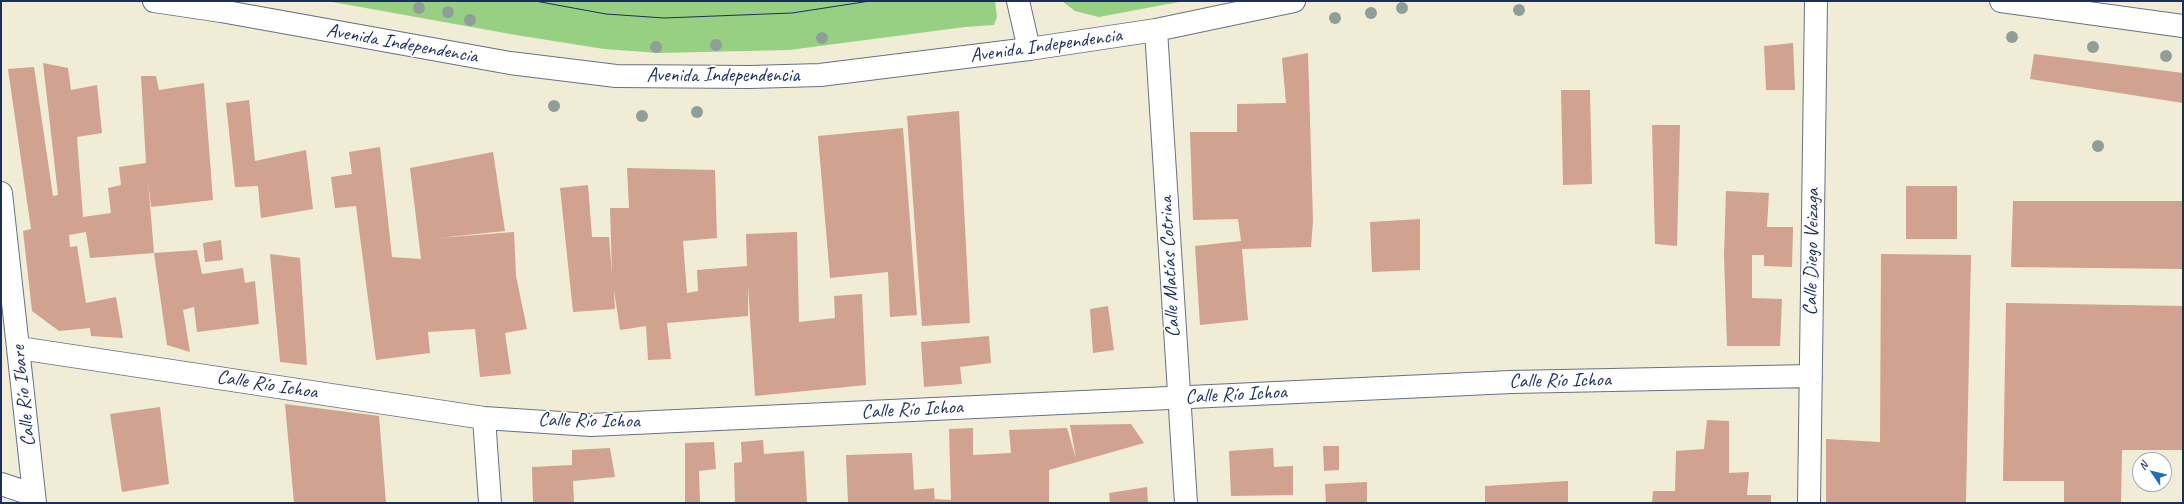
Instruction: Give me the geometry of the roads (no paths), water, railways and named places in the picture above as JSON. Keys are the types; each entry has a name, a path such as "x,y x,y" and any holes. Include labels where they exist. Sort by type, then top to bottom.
{"main road":[{"name":"Avenida Independencia","path":"154,1 221,11 510,63 616,76 750,77 820,75 1029,49 1156,30 1294,1"},
{"path":"1018,1 1029,49"},
{"name":"Calle Diego Veizaga","path":"1809,503 1816,1"},
{"path":"2001,1 2183,26"},
{"name":"Calle Matías Cotrina","path":"1156,30 1178,397 1186,503"},
{"name":"Calle Río Ibare","path":"1,193 35,499"},
{"name":"Calle Río Ichoa","path":"19,348 484,418 591,425 1511,382 1811,376"},
{"path":"484,418 490,503"},
{"path":"1,484 35,499"}],"tram line":[{"path":"535,1 606,14 664,18 792,13 870,1"}]}
